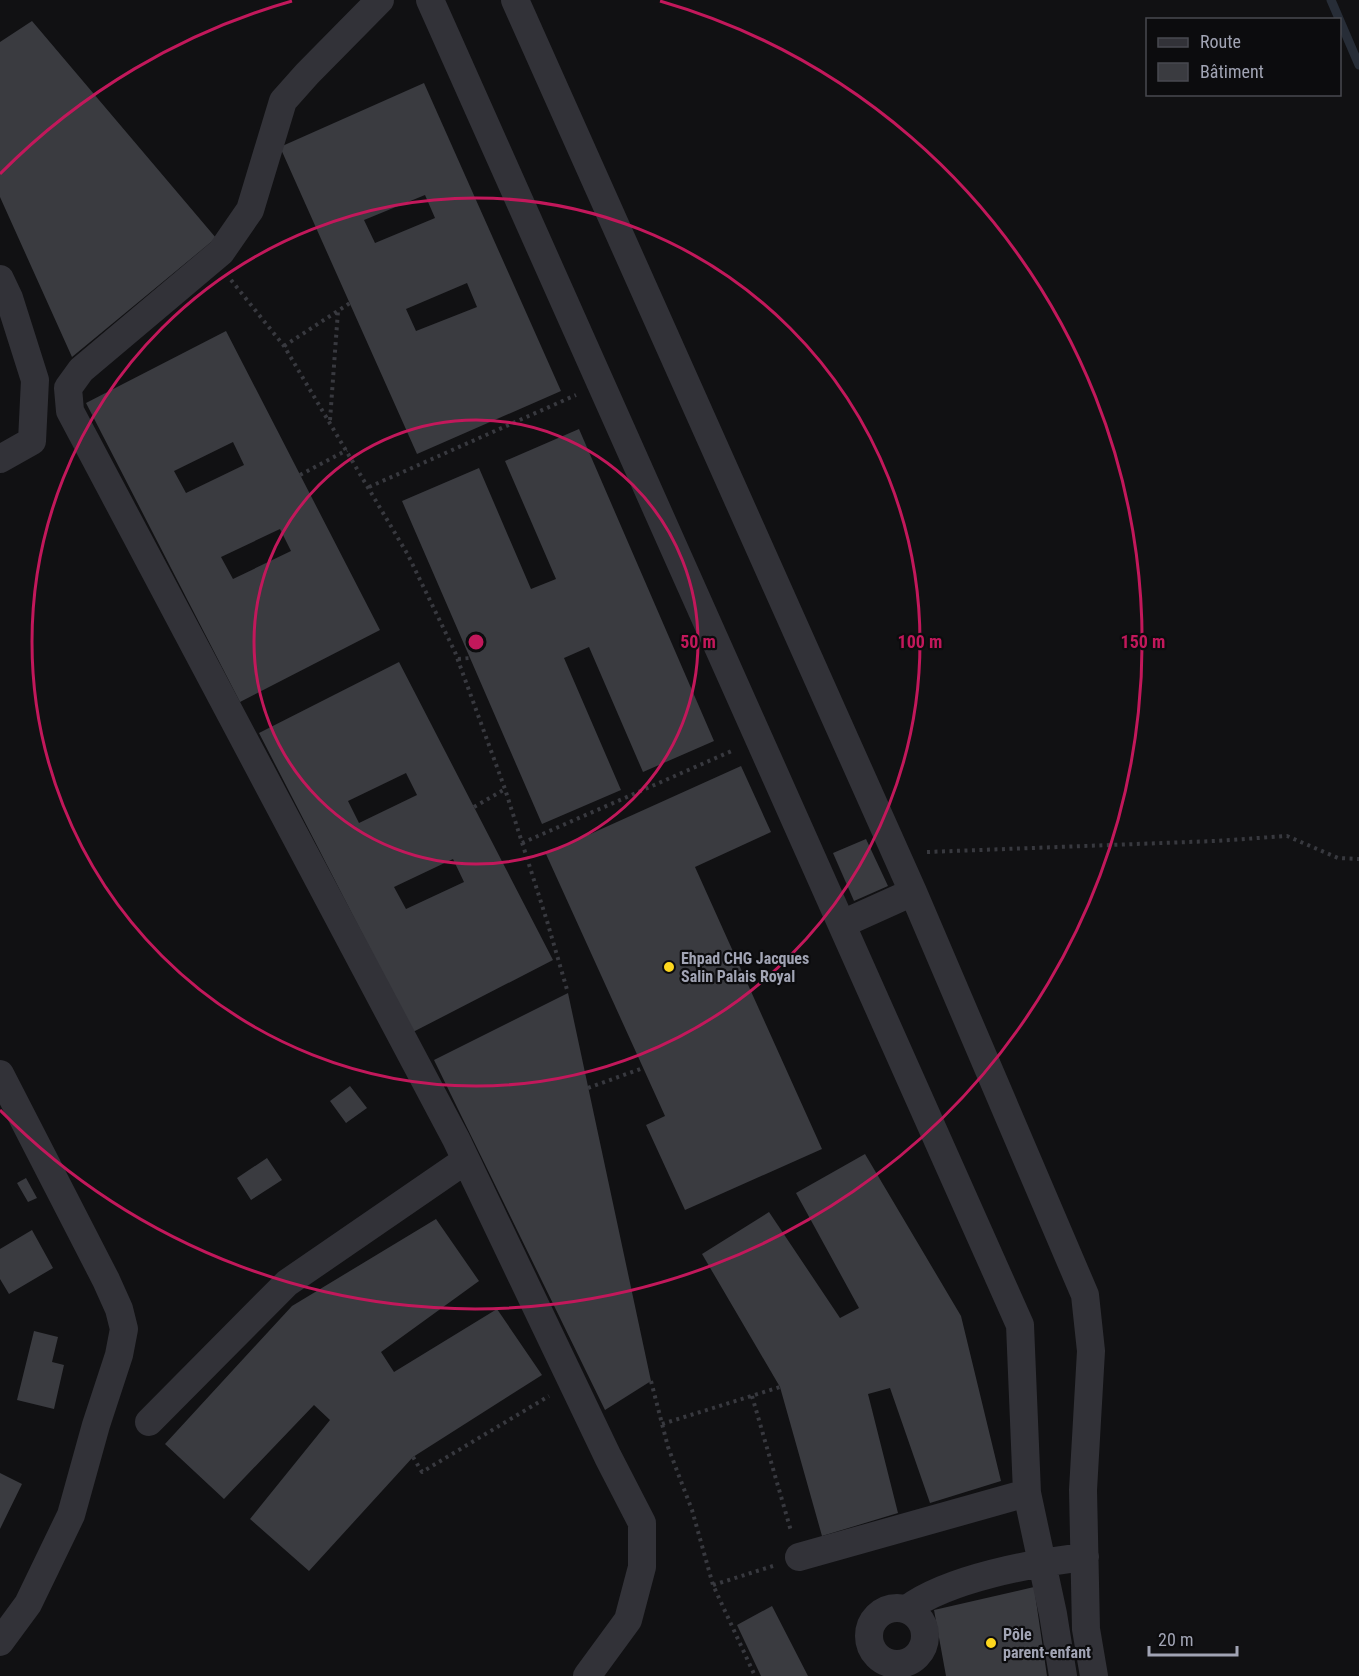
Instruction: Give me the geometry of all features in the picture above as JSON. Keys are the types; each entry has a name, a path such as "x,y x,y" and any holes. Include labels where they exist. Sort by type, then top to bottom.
{"street":[{"path":"380,0 307,74 284,101 250,210 221,252 81,370 68,388 70,411 466,1160 572,1383 642,1523 642,1567 628,1620 587,1676"},
{"path":"430,0 1020,1325 1027,1493 1053,1614 1063,1676"},
{"path":"515,0 896,853 1085,1296 1091,1351 1083,1490 1086,1629 1094,1676"},
{"path":"0,279 9,298 35,380 32,441 0,459"},
{"path":"842,924 913,892"},
{"path":"0,1074 106,1280 119,1309 124,1329 119,1355 96,1425 71,1515 48,1567 28,1604 0,1642"},
{"path":"149,1422 287,1283 466,1160"},
{"path":"799,1557 1027,1493"},
{"path":"907,1609 933,1593 967,1582 1042,1562 1085,1557"}],"path":[{"path":"213,258 285,346 408,555 458,659 505,789 548,921 568,993"},
{"path":"285,346 350,303"},
{"path":"330,421 338,311"},
{"path":"369,487 601,384"},
{"path":"300,475 347,450"},
{"path":"458,659 470,658"},
{"path":"522,843 759,738"},
{"path":"474,807 505,789"},
{"path":"896,853 1215,841 1287,836 1338,858 1359,860"},
{"path":"588,1088 643,1068"},
{"path":"651,1381 668,1447 692,1510 713,1585 755,1676"},
{"path":"413,1457 422,1472 572,1383"},
{"path":"662,1424 780,1387"},
{"path":"713,1585 799,1557 752,1396"}],"building":[{"path":"32,21 216,238 72,357 0,197 0,42"},
{"path":"424,83 561,391 417,454 280,147","holes":["425,195 435,218 375,243 364,220","467,283 477,307 416,331 406,309"]},
{"path":"226,331 380,630 240,702 86,403","holes":["233,442 244,465 186,493 174,471","280,529 291,551 233,579 221,557"]},
{"path":"579,429 714,741 643,772 589,647 564,658 621,790 542,824 402,501 479,468 531,589 556,579 505,461"},
{"path":"399,662 553,960 413,1032 259,733","holes":["406,773 417,795 359,823 348,801","453,859 464,882 406,909 394,887"]},
{"name":"Ehpad CHG Jacques Salin Palais Royal","path":"741,766 771,832 695,867 822,1149 685,1210 646,1125 665,1116 546,854"},
{"path":"866,839 888,886 854,901 833,853"},
{"path":"568,993 651,1381 605,1410 434,1060"},
{"path":"350,1086 367,1108 346,1123 330,1101"},
{"path":"865,1154 961,1316 1001,1481 930,1503 890,1388 868,1394 898,1513 822,1536 780,1387 702,1254 769,1212 840,1318 859,1308 796,1193"},
{"path":"267,1158 282,1180 251,1200 237,1178"},
{"path":"26,1178 37,1198 28,1202 17,1183"},
{"path":"436,1219 479,1281 381,1352 394,1372 497,1309 542,1375 413,1457 309,1571 250,1519 330,1420 314,1405 224,1499 165,1444 292,1306"},
{"path":"32,1230 53,1268 9,1294 0,1279 0,1249"},
{"path":"34,1331 58,1337 52,1362 64,1365 54,1409 17,1400"},
{"path":"0,1473 22,1484 0,1529"},
{"name":"Pôle parent-enfant","path":"1034,1587 1047,1676 946,1676 934,1610"},
{"path":"772,1606 808,1676 761,1676 737,1625"}],"waterway":[{"path":"1331,0 1339,18"},
{"path":"1341,23 1359,65"}],"place":[{"name":"Ehpad CHG Jacques Salin Palais Royal","path":"669,967"},
{"name":"Pôle parent-enfant","path":"991,1643"}]}
